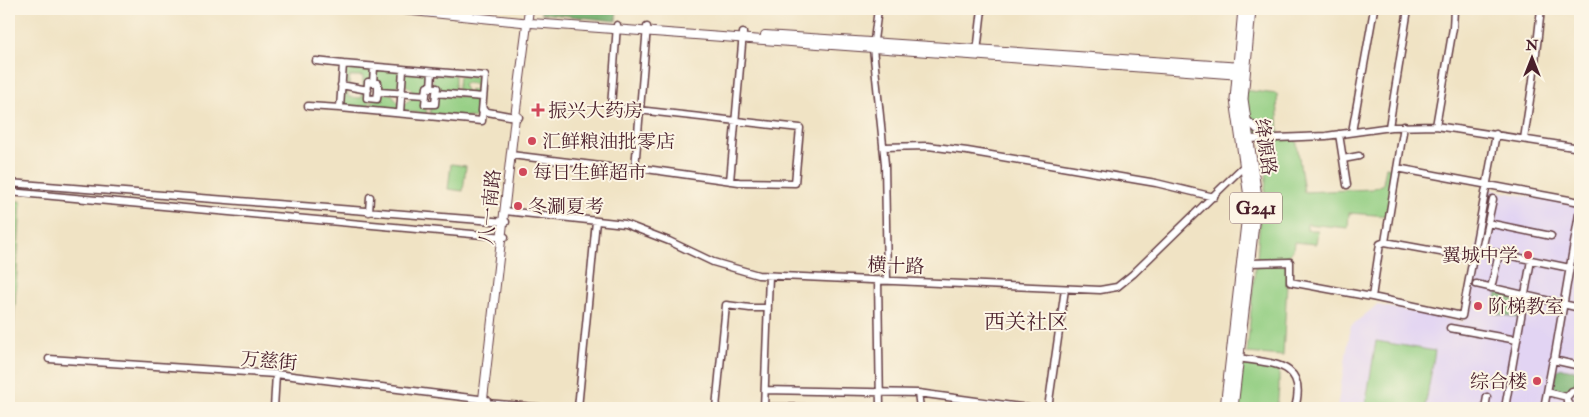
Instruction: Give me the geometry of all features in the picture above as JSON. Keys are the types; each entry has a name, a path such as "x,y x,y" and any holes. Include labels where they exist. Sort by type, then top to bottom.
{"highway":[{"name":"绛源路","path":"1233,408 1257,197 1243,99 1241,71 1243,9"},
{"name":"绛源路","path":"1225,408 1249,198 1235,99 1251,9"}],"main road":[{"path":"393,9 530,21 1241,71"},
{"path":"434,9 530,21"},
{"name":"八一南路","path":"485,404 503,236 531,9"}],"street":[{"path":"878,9 874,45 884,147 887,280"},
{"path":"976,52 982,9"},
{"path":"1352,132 1374,9"},
{"path":"1388,127 1408,9"},
{"path":"1436,126 1453,28 1454,9"},
{"path":"1524,139 1541,9"},
{"path":"513,155 609,167 635,168 730,181 795,183 800,128 612,107 617,27"},
{"path":"635,168 647,29"},
{"path":"730,181 742,36"},
{"path":"308,106 482,120 485,76 316,61"},
{"path":"340,108 343,64"},
{"path":"373,83 374,67"},
{"path":"400,113 404,70"},
{"path":"431,88 432,72"},
{"path":"368,82 373,83 378,83 377,99 367,98 368,82"},
{"path":"342,85 368,90"},
{"path":"428,87 437,88 436,93 435,104 425,104 428,87"},
{"path":"378,92 426,95"},
{"path":"436,93 483,96"},
{"path":"370,110 371,99"},
{"path":"429,116 430,104"},
{"path":"482,109 482,111 517,117"},
{"path":"1246,118 1266,139"},
{"path":"1385,242 1404,126"},
{"path":"1249,139 1339,134 1388,127 1436,126 1580,148"},
{"path":"1339,134 1347,185"},
{"path":"1250,263 1290,262 1290,282 1462,316 1496,134"},
{"path":"884,147 928,146 967,151 1156,183 1214,197"},
{"path":"1343,159 1359,156"},
{"name":"横十路","path":"506,211 625,224 669,241 713,262 758,275 1100,290 1117,287 1134,274 1244,166"},
{"path":"1397,168 1580,202"},
{"path":"9,183 505,222"},
{"path":"9,192 503,236"},
{"path":"369,212 370,197"},
{"path":"1493,199 1482,250 1570,268"},
{"path":"1544,408 1580,214"},
{"path":"578,408 596,221"},
{"path":"1488,223 1551,236"},
{"path":"1372,297 1380,244 1385,242 1473,258"},
{"path":"1491,288 1499,254"},
{"path":"1505,408 1531,260"},
{"path":"769,276 764,408 854,408"},
{"path":"878,280 880,408"},
{"path":"1476,284 1580,308"},
{"path":"1048,408 1065,289"},
{"path":"716,408 726,305 768,308"},
{"path":"1450,328 1517,340"},
{"path":"1239,358 1286,367 1296,378 1298,399 1295,408"},
{"name":"万慈街","path":"49,359 276,374 485,404 547,408"},
{"path":"1554,360 1580,366"},
{"path":"274,408 276,374"},
{"path":"1572,408 1567,402 1567,397 1572,391 1579,392 1580,374"},
{"path":"765,390 918,393 1028,408"},
{"path":"1547,392 1567,397"},
{"path":"918,393 920,408"},
{"path":"1485,408 1487,397"}],"shaded area":[{"name":"翼城中学","path":"1487,189 1580,206 1580,408 1337,408 1351,326 1377,305 1463,322"}],"green space":[{"path":"541,9 617,9 616,21 541,13"},
{"path":"346,67 373,68 372,82 367,89 363,89 363,76 350,76 349,85 344,84"},
{"path":"375,68 402,71 401,83 393,91 380,90 375,82"},
{"path":"405,71 431,73 430,86 426,93 412,93 411,89 404,84"},
{"path":"434,74 455,75 455,93 438,91 432,86"},
{"path":"459,76 481,77 480,95 470,94 469,91 476,89 476,87 474,84 466,83 463,85 468,94 457,93"},
{"path":"344,88 348,88 348,97 362,98 362,91 366,92 370,100 369,107 343,106"},
{"path":"1244,90 1277,94 1279,138 1296,137 1304,192 1372,189 1383,184 1386,167 1397,168 1389,216 1349,213 1348,228 1307,224 1307,230 1318,230 1316,244 1294,242 1293,250 1286,260 1257,260 1261,200 1264,199 1270,139 1249,139"},
{"path":"379,93 392,94 398,102 399,111 372,109 372,101"},
{"path":"412,96 424,96 427,114 402,111 403,104 410,100"},
{"path":"438,96 479,97 478,118 430,114 431,106"},
{"path":"451,164 466,166 463,191 448,189"},
{"path":"9,201 21,201 9,408"},
{"path":"1288,265 1283,356 1247,353 1255,267"},
{"path":"1497,293 1521,298 1517,318 1493,313"},
{"path":"1376,341 1435,351 1425,408 1365,408"},
{"path":"1245,365 1279,368 1277,408 1237,408 1242,368"},
{"path":"1562,368 1579,371 1575,387 1566,391 1553,389 1557,370"}],"place":[{"name":"振兴大药房","path":"538,110"},
{"name":"汇鲜粮油批零店","path":"532,141"},
{"name":"每日生鲜超市","path":"523,172"},
{"name":"冬涮夏考","path":"518,206"},
{"name":"翼城中学","path":"1528,255"},
{"name":"阶梯教室","path":"1478,306"},
{"name":"综合楼","path":"1537,381"}],"district":[{"name":"西关社区","path":"1026,322"}]}
